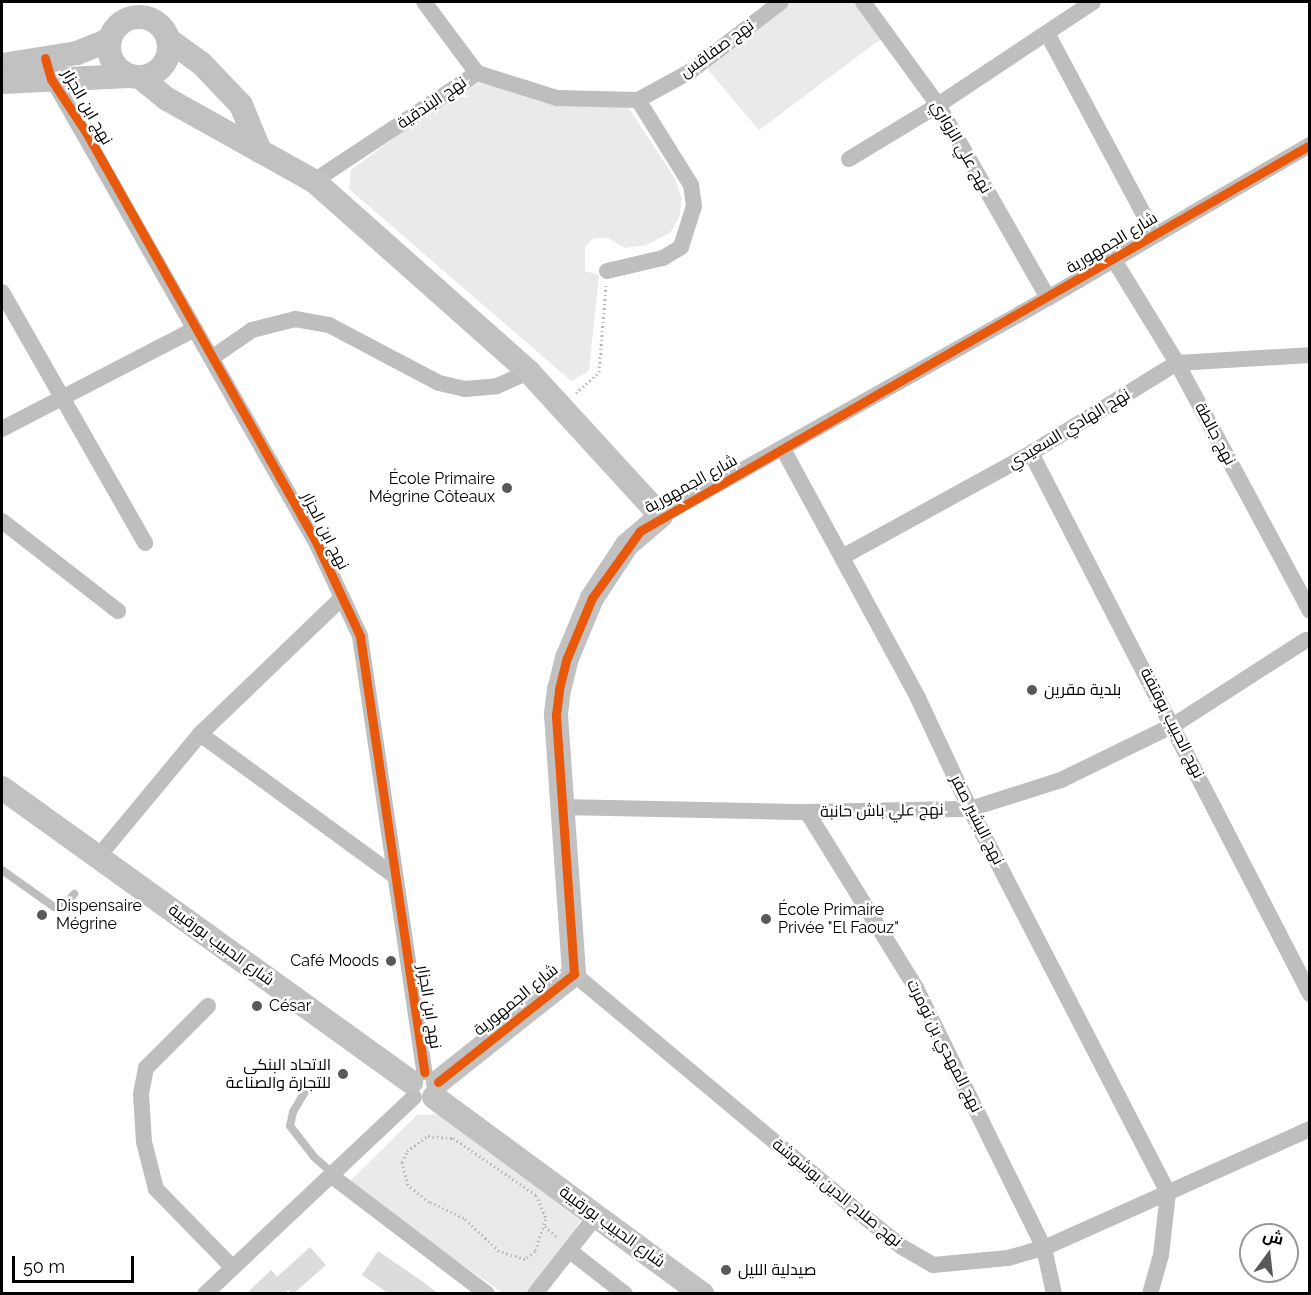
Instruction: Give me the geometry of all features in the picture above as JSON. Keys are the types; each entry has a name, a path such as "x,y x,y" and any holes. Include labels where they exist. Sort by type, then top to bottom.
{"street":[{"path":"119,2 112,59 167,99 314,181 529,372 561,404 661,516"},
{"path":"2,65 136,77 164,65 170,53 160,2"},
{"name":"نهج البندقية","path":"314,181 477,73 424,2"},
{"name":"نهج صفاقس","path":"638,100 691,71 781,2"},
{"name":"نهج علي الزواري","path":"864,2 938,105 1048,298"},
{"path":"849,159 938,105 1093,2"},
{"path":"2,82 48,69 142,17 201,63 241,105 260,151"},
{"path":"1047,33 1155,235"},
{"name":"نهج ابن الجزار","path":"48,69 86,132 317,544 360,636 424,1086"},
{"path":"477,73 557,98 638,100 691,185 694,206 681,247 663,258 607,271"},
{"name":"شارع الجمهورية","path":"424,1086 574,974 556,716 567,658 592,598 627,545 661,516 1048,298 1310,145"},
{"name":"نهج جالطة","path":"1114,260 1177,363 1310,611"},
{"path":"2,292 145,543"},
{"path":"213,357 252,330 295,319 329,325 439,383 465,389 497,386 529,372"},
{"path":"2,429 63,400 195,329"},
{"name":"نهج الهادي السعيدي","path":"844,556 1031,453 1177,363 1310,355"},
{"name":"نهج البشير صفر","path":"783,449 844,556 970,809 1168,1193"},
{"name":"نهج الحبيب بوقتفة","path":"1031,453 1174,725 1310,994"},
{"path":"2,521 118,611"},
{"path":"98,857 200,734 342,598"},
{"name":"نهج علي باش حانبة","path":"561,807 807,812 970,809 1061,780 1174,725 1308,639"},
{"path":"200,734 395,876"},
{"name":"شارع الحبيب بورقيبة","path":"4,796 98,857 424,1086 702,1293"},
{"name":"نهج المهدي بن تومرت","path":"807,812 916,988 1044,1248 1054,1293"},
{"name":"نهج صلاح الدين بوشوشة","path":"574,974 902,1247 933,1264 1008,1258 1044,1248 1168,1193 1305,1137"},
{"path":"208,1006 146,1068 141,1094 144,1142 156,1189 232,1268"},
{"path":"205,1293 334,1176 424,1086"},
{"path":"334,1176 487,1293"},
{"path":"1150,1293 1161,1255 1168,1193"},
{"path":"535,1293 596,1216"},
{"path":"570,1251 625,1293"}],"lane":[{"path":"2,870 54,907 64,906 74,894"},
{"path":"308,1087 293,1112 290,1126 314,1157 334,1176"}],"path":[{"path":"561,404 591,383 599,372 607,271"},
{"path":"545,1226 541,1242 525,1259 500,1251 464,1218 429,1202 408,1185 402,1172 407,1151 428,1136 453,1138 536,1195 542,1205 545,1226 557,1237"}],"shaded area":[{"path":"786,2 854,2 881,39 759,130 703,64"},
{"path":"480,83 562,104 628,107 675,179 682,199 679,218 670,233 646,245 625,248 608,238 594,238 585,247 585,271 599,275 589,371 571,381 349,189 351,170 457,91"},
{"path":"445,1114 583,1216 536,1293 503,1293 347,1184 417,1115"}],"building":[{"path":"310,1247 326,1265 293,1294 288,1290 284,1294 246,1294 271,1270 277,1277"},
{"path":"378,1251 439,1294 389,1294 362,1275"}],"cycle path":[{"path":"45,58 51,79 86,132 317,544 360,636 424,1072"},
{"path":"438,1082 574,974 556,715 559,689 567,658 592,598 640,531 1310,145"}],"place":[{"name":"École Primaire Mégrine Côteaux","path":"507,488"},
{"name":"بلدية مقرين","path":"1032,690"},
{"name":"Dispensaire Mégrine","path":"42,915"},
{"name":"École Primaire Privée \"El Faouz\"","path":"766,919"},
{"name":"Café Moods","path":"391,961"},
{"name":"César","path":"257,1006"},
{"name":"الاتحاد البنكي للتجارة والصناعة","path":"343,1074"},
{"name":"صيدلية الليل","path":"726,1270"}]}
